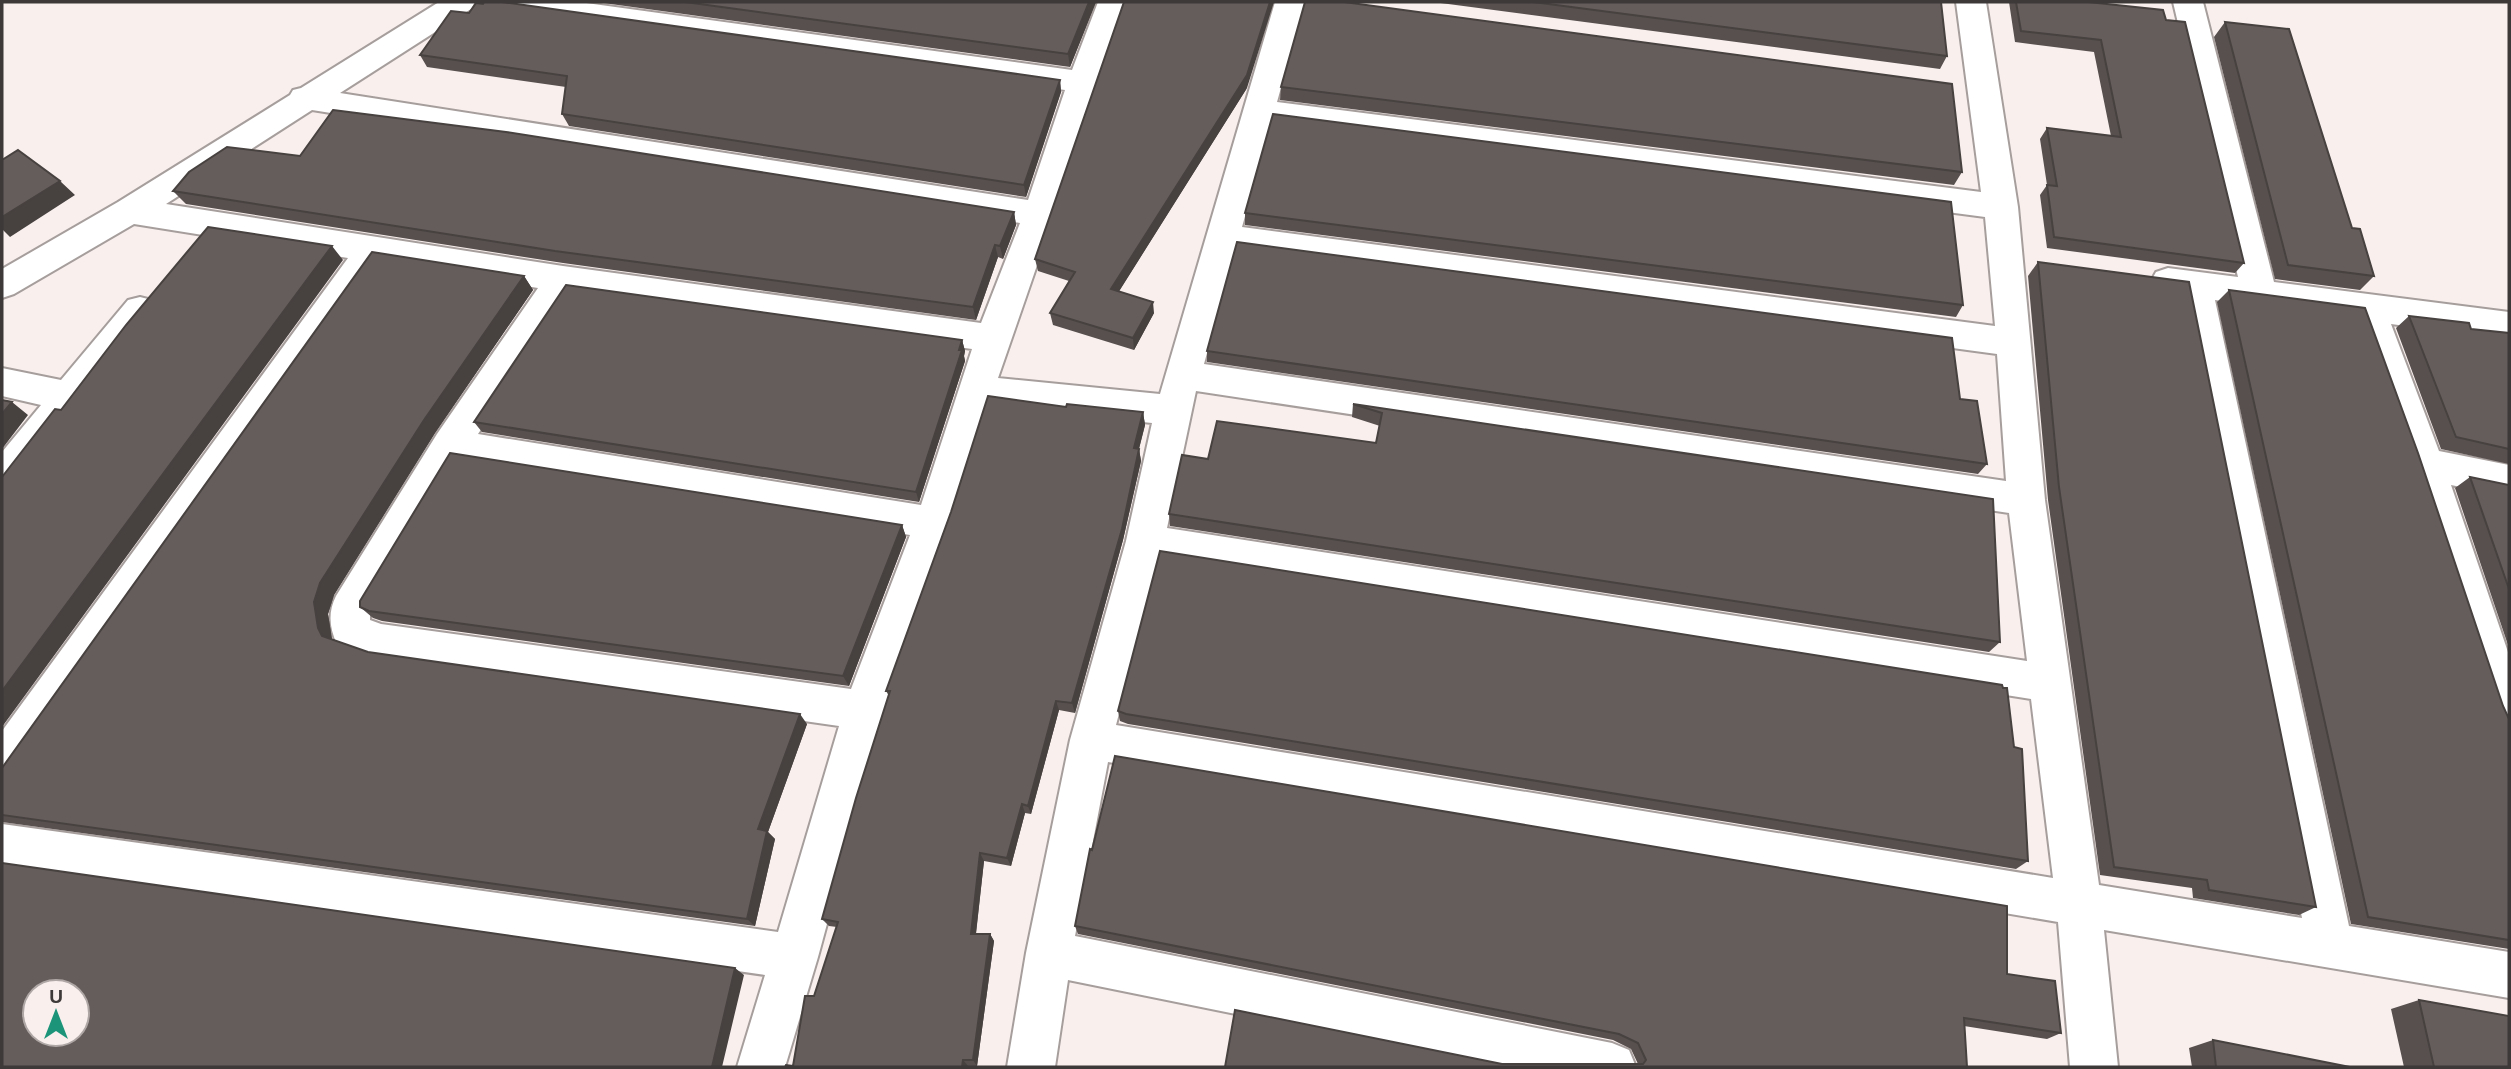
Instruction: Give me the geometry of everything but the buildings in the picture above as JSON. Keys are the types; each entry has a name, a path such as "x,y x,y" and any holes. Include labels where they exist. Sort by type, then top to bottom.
{"street":[{"path":"2,285 130,211 304,98 460,2"},
{"path":"510,2 1083,82"},
{"path":"761,1067 795,957 864,710 934,523 975,390 1040,214 1083,82 1113,2"},
{"path":"1031,1067 1049,953 1091,740 1145,541 1173,410 1290,2"},
{"path":"1971,2 1970,86 2001,207 2020,260 2013,342 2026,500 2079,905 2094,1067"},
{"path":"2188,2 2259,292"},
{"path":"304,98 1040,214"},
{"path":"1260,111 2001,207"},
{"path":"130,211 372,251 993,338"},
{"path":"187,254 213,223"},
{"path":"1223,237 2013,342"},
{"path":"2,765 372,251"},
{"path":"2140,277 2509,326"},
{"path":"563,279 450,445 350,608 351,631 381,642 864,710"},
{"path":"2,479 161,284"},
{"path":"2193,284 2330,944"},
{"path":"2367,306 2425,464 2509,714"},
{"path":"1185,375 2026,500"},
{"path":"2,382 67,396"},
{"path":"975,390 1173,410"},
{"path":"450,445 934,523"},
{"path":"2425,464 2509,481"},
{"path":"1145,541 2048,683"},
{"path":"1091,740 2509,975"},
{"path":"2,845 795,957"},
{"path":"1049,953 1612,1067"}]}
